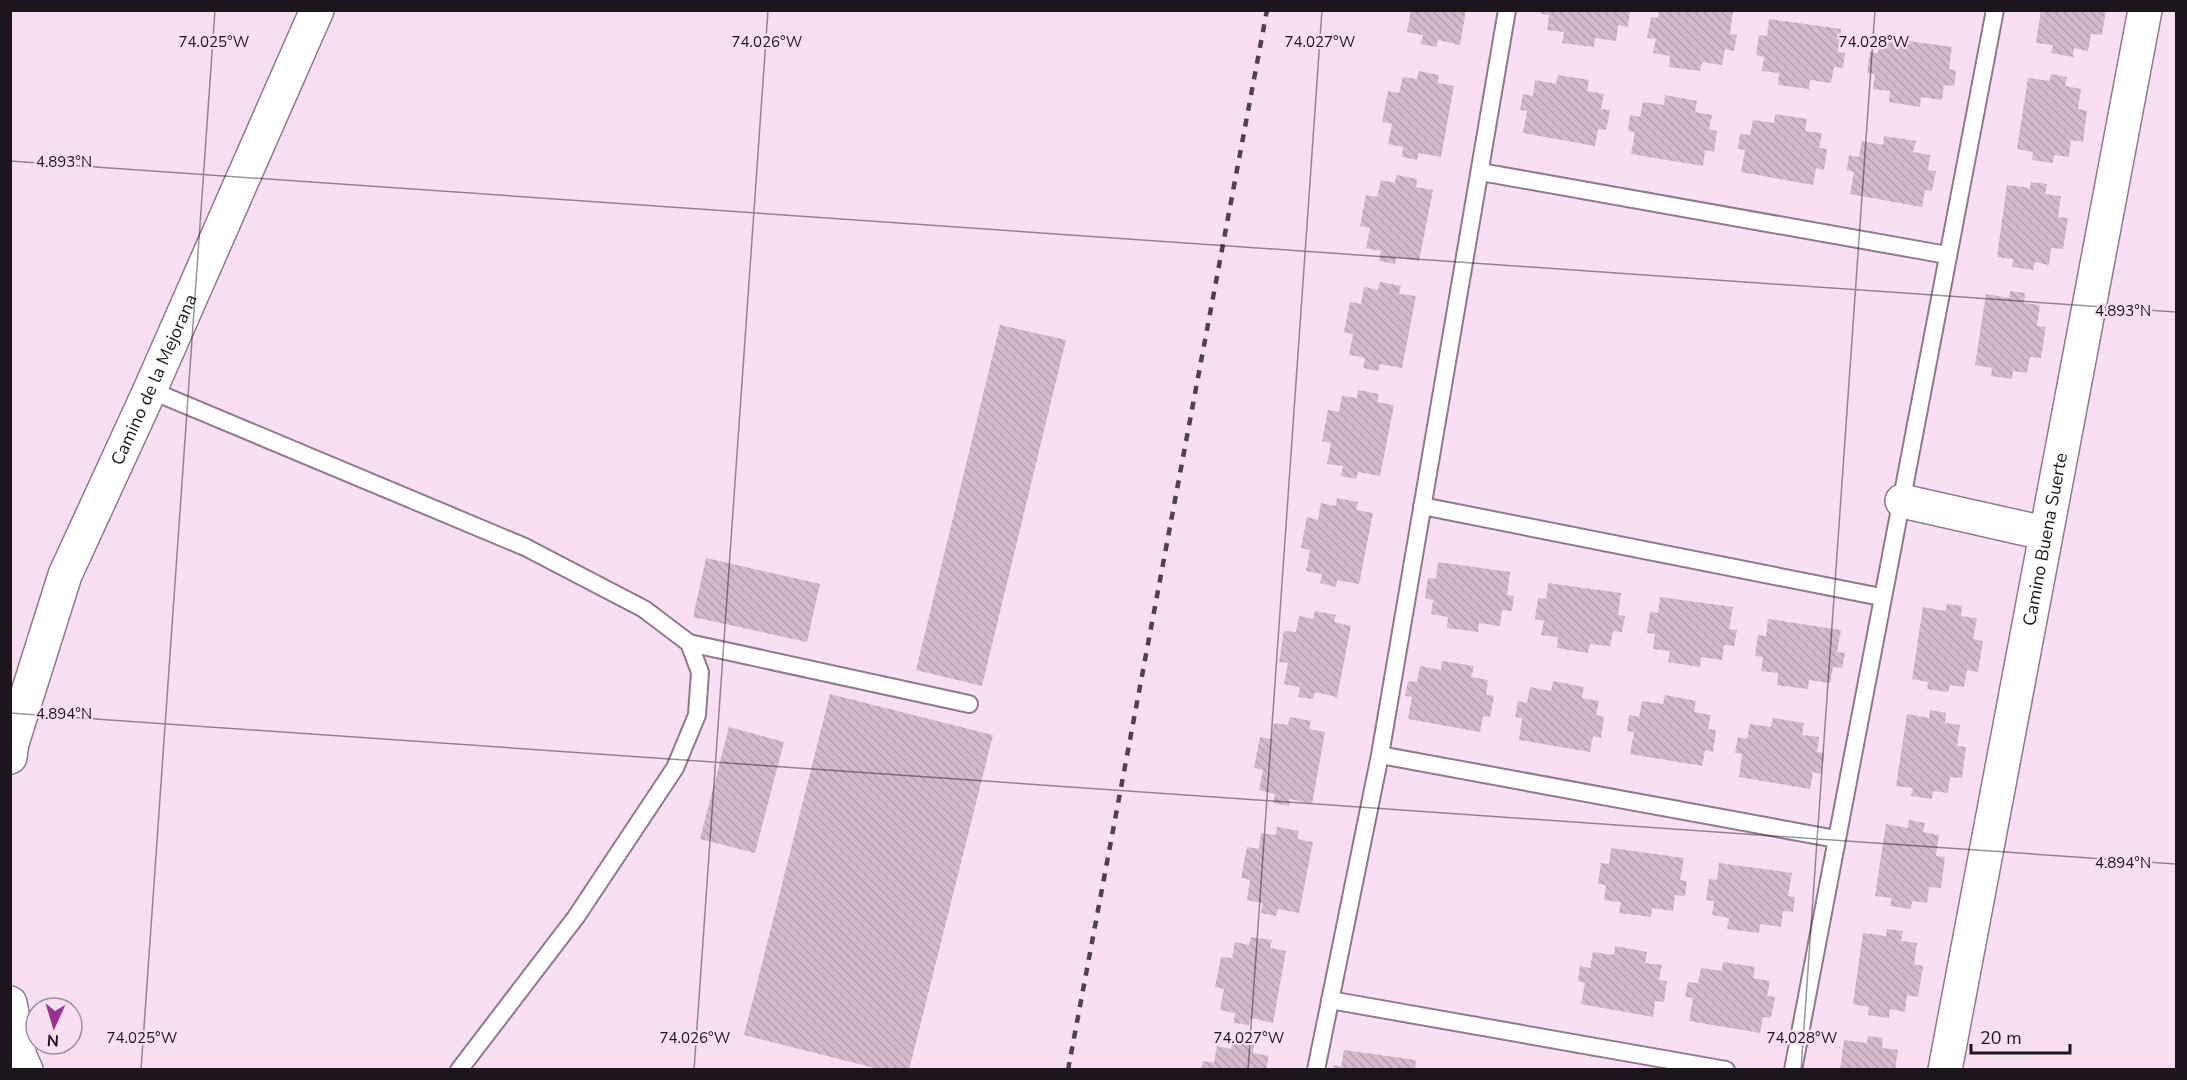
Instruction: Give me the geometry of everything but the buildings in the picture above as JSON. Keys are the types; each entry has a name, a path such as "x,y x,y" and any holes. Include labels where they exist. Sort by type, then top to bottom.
{"street":[{"name":"Camino de la Mejorana","path":"10,757 12,743 65,575 150,390 317,10"},
{"name":"Camino Buena Suerte","path":"1945,1070 2044,533 2145,10"},
{"path":"1902,501 2044,533"},
{"path":"10,1003 20,1057 26,1070"}],"lane":[{"path":"1316,1070 1380,755 1507,10"},
{"path":"1793,1070 1881,597 1902,501 1995,10"},
{"path":"1481,172 1947,255"},
{"path":"150,390 525,546 644,609 688,643 969,704"},
{"path":"1422,506 1881,597"},
{"path":"459,1070 576,917 675,768 697,715 700,672 688,643"},
{"path":"1380,755 1836,839"},
{"path":"1330,1000 1726,1070"}],"railway":[{"path":"1068,1070 1267,10"}]}
